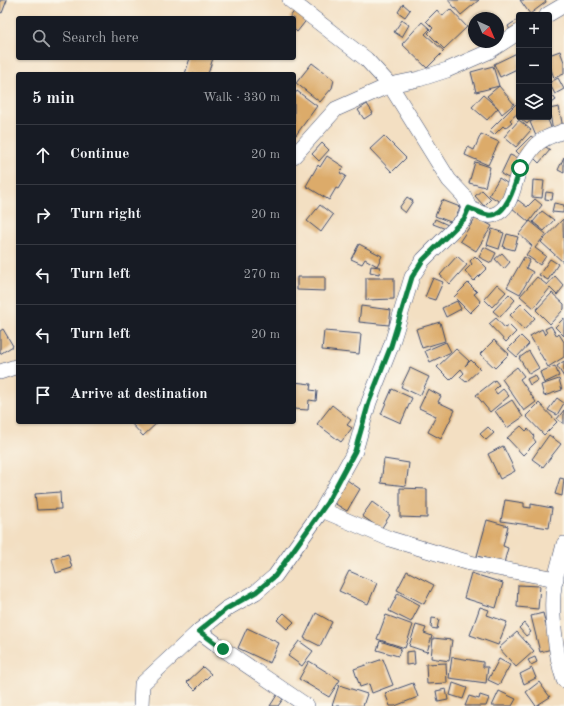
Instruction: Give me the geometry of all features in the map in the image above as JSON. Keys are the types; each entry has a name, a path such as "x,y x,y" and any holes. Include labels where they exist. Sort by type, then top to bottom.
{"street":[{"path":"141,706 142,684 199,631 226,609 256,592 275,576 322,510 355,451 369,402 391,346 412,277 423,260 464,219 469,208 464,196 449,180 390,85 366,59 290,0"},
{"path":"551,12 564,5"},
{"path":"296,154 336,109 390,85 419,79 447,70 488,52 516,34"},
{"path":"469,208 488,215 494,214 502,209 512,195 520,168 535,146 547,137 564,131"},
{"path":"0,372 16,367"},
{"path":"322,510 390,539 470,563 556,579"},
{"path":"564,544 556,579 553,604 554,622 564,680"},
{"path":"199,631 307,706"}],"building":[{"path":"0,0 7,0 2,13 0,12"},
{"path":"448,0 479,0 461,15"},
{"path":"520,0 545,0 546,2 533,12 529,12"},
{"path":"403,4 410,10 405,17 398,12"},
{"path":"296,9 308,18 297,32 296,16 291,16"},
{"path":"450,9 467,27 444,49 428,33 433,28 426,21 437,10 442,16"},
{"path":"402,20 409,25 402,37 394,32"},
{"path":"516,21 516,26 510,30 508,26"},
{"path":"422,22 430,29 425,34 444,51 427,68 402,44"},
{"path":"560,51 564,62 564,74 554,78 552,72 552,54"},
{"path":"516,53 516,69 500,77 494,64"},
{"path":"189,60 212,60 209,72 186,72"},
{"path":"312,63 334,80 332,88 320,102 296,83"},
{"path":"493,66 499,86 476,92 471,72"},
{"path":"558,78 564,89 555,94 552,88 552,81"},
{"path":"499,86 514,104 502,114 487,96"},
{"path":"297,91 317,106 296,135"},
{"path":"483,95 498,108 487,120 472,107"},
{"path":"552,95 556,100 552,103"},
{"path":"367,104 373,113 364,119 358,110"},
{"path":"516,104 516,115 510,120 512,122 505,128 503,126 494,135 489,131"},
{"path":"559,107 563,128 553,131 551,120 552,108"},
{"path":"519,120 531,130 516,147 504,137"},
{"path":"522,120 530,120 527,124"},
{"path":"534,120 548,120 552,130 536,136 530,122"},
{"path":"481,134 499,142 488,165 465,155 468,147 474,150"},
{"path":"384,136 406,158 392,172 370,149"},
{"path":"531,136 536,140 520,155 516,151"},
{"path":"322,143 329,150 319,161 312,154"},
{"path":"542,144 550,150 539,163 532,156"},
{"path":"510,155 520,159 510,179 501,174"},
{"path":"327,156 344,167 340,173 346,176 338,189 336,188 329,200 306,186 318,165 320,167"},
{"path":"564,157 564,173 558,170"},
{"path":"475,162 490,167 485,187 469,183"},
{"path":"499,178 510,185 500,202 489,195"},
{"path":"533,180 544,181 542,198 532,197"},
{"path":"482,190 491,199 484,206 475,196"},
{"path":"546,192 553,193 552,200 545,199"},
{"path":"407,197 413,201 405,213 399,208"},
{"path":"535,199 542,205 529,222 512,208 518,200 527,207"},
{"path":"442,200 460,207 453,223 435,216"},
{"path":"554,203 564,205 563,213 552,212"},
{"path":"320,205 333,215 321,232 307,221"},
{"path":"542,211 554,220 544,231 533,222"},
{"path":"476,217 492,226 476,251 460,241"},
{"path":"435,219 448,225 446,229 433,224"},
{"path":"563,219 564,261 563,262 541,242"},
{"path":"530,221 546,234 535,248 546,256 540,265 526,255 532,246 519,234"},
{"path":"492,229 504,233 499,249 487,245"},
{"path":"507,234 518,237 514,250 503,247"},
{"path":"359,244 382,256 377,266 365,259 362,264 351,259"},
{"path":"484,247 496,253 491,263 479,257"},
{"path":"502,253 510,262 504,269 495,259"},
{"path":"457,256 467,265 450,284 440,275"},
{"path":"475,256 487,268 474,281 465,271 472,264 470,261"},
{"path":"524,257 530,260 526,268 533,272 520,294 507,287"},
{"path":"550,259 558,264 548,280 539,275"},
{"path":"371,266 380,267 379,274 370,272"},
{"path":"555,276 564,286 557,295 550,288 534,308 520,296 537,277 547,285"},
{"path":"297,277 325,277 325,291 297,290"},
{"path":"366,278 394,278 394,299 366,300"},
{"path":"433,278 443,282 435,300 425,297"},
{"path":"468,283 477,292 474,294 481,302 470,313 454,297"},
{"path":"497,284 506,292 492,307 484,299"},
{"path":"552,293 564,304 564,309 550,324 536,310"},
{"path":"509,294 515,300 500,317 493,311"},
{"path":"457,301 461,309 446,317 442,308"},
{"path":"521,304 535,318 524,330 510,315"},
{"path":"361,306 391,310 389,325 359,322"},
{"path":"496,318 505,328 509,325 516,332 506,342 489,324"},
{"path":"564,318 564,336 555,327"},
{"path":"440,322 445,341 422,348 416,329"},
{"path":"551,326 557,336 559,334 564,342 564,357 548,367 530,336 542,329 545,335 547,333 545,329"},
{"path":"3,329 13,346 0,354 0,331"},
{"path":"324,331 361,334 359,354 322,350"},
{"path":"521,336 529,344 517,357 508,349"},
{"path":"494,340 509,354 495,368 480,354"},
{"path":"446,342 451,352 430,362 425,351"},
{"path":"456,349 469,361 465,366 471,360 480,369 466,382 460,377 464,373 461,369 450,380 437,367"},
{"path":"529,351 539,368 529,374 519,358"},
{"path":"564,361 564,377 557,366"},
{"path":"555,366 559,376 544,383 540,372"},
{"path":"517,367 524,376 520,379 536,402 524,411 502,379"},
{"path":"410,368 429,377 420,396 401,387"},
{"path":"535,375 538,380 530,385 527,379"},
{"path":"559,379 562,390 544,396 541,385"},
{"path":"495,380 499,385 494,390 497,394 503,389 509,396 490,412 476,395"},
{"path":"296,382 311,384 310,390 317,391 316,401 309,400 308,410 296,409"},
{"path":"392,389 412,398 401,423 381,414"},
{"path":"428,389 441,396 438,402 455,410 441,439 428,432 436,416 419,408"},
{"path":"557,398 564,403 557,415 548,410"},
{"path":"512,400 523,417 507,428 495,411"},
{"path":"539,403 557,422 544,435 526,416"},
{"path":"332,405 351,420 347,425 352,428 341,442 317,424"},
{"path":"564,410 564,424 557,419"},
{"path":"132,424 156,424 143,436"},
{"path":"521,426 526,431 528,429 534,436 533,438 536,442 523,455 507,438"},
{"path":"488,427 494,433 486,440 480,434"},
{"path":"549,435 561,444 543,467 532,459"},
{"path":"503,446 515,471 500,479 488,454"},
{"path":"384,459 409,463 406,486 381,483"},
{"path":"560,478 564,479 562,496 555,494"},
{"path":"347,480 360,489 347,511 334,503"},
{"path":"400,488 427,489 427,518 400,517"},
{"path":"60,492 61,509 37,510 35,494"},
{"path":"505,500 524,503 524,507 531,508 531,504 552,508 549,528 501,521"},
{"path":"372,502 390,515 381,529 362,516"},
{"path":"487,520 508,526 503,546 508,548 504,563 477,556"},
{"path":"68,554 72,568 56,573 52,559"},
{"path":"349,571 377,583 368,604 339,591"},
{"path":"407,571 434,585 424,604 397,590"},
{"path":"471,573 503,583 496,608 464,598"},
{"path":"518,585 540,586 538,609 517,607"},
{"path":"398,593 420,605 411,622 389,611"},
{"path":"480,607 489,610 487,615 507,622 498,645 470,635"},
{"path":"284,613 294,622 287,629 277,620"},
{"path":"316,613 332,622 320,646 304,638"},
{"path":"543,613 552,649 540,652 531,616"},
{"path":"386,615 413,625 405,648 377,639"},
{"path":"432,618 439,619 437,629 431,628"},
{"path":"524,623 531,632 526,636 519,628"},
{"path":"416,625 426,628 424,633 432,636 427,652 409,646"},
{"path":"247,628 279,643 270,663 238,648"},
{"path":"517,632 534,651 516,667 499,648"},
{"path":"433,638 452,640 449,661 431,658"},
{"path":"299,641 313,651 302,666 288,656"},
{"path":"380,641 401,648 398,656 377,650"},
{"path":"414,651 415,664 406,665 406,652"},
{"path":"452,657 483,662 483,667 488,667 486,683 449,678"},
{"path":"535,657 537,662 531,665 528,660"},
{"path":"383,659 393,685 372,693 369,684 360,687 354,669"},
{"path":"499,659 510,665 499,685 488,680"},
{"path":"309,661 340,680 329,697 299,679"},
{"path":"446,663 447,683 427,684 426,664"},
{"path":"203,667 211,674 195,690 187,682"},
{"path":"532,668 536,678 524,684 520,674"},
{"path":"539,682 550,697 536,706 526,692"},
{"path":"413,683 418,697 395,706 390,706 385,693"},
{"path":"453,683 467,688 463,699 450,695"},
{"path":"339,685 367,694 363,706 332,706"},
{"path":"446,689 448,700 438,702 436,691"},
{"path":"499,691 516,699 512,706 492,706"},
{"path":"277,695 283,699 278,706 270,706"},
{"path":"480,695 489,698 486,706 465,706 469,696 479,699"}],"route":[{"path":"223,649 199,631 226,609 256,592 275,576 300,543 327,503 355,451 369,402 391,346 405,295 412,277 423,260 464,219 469,208 488,215 494,214 502,209 512,195 520,168"}]}
